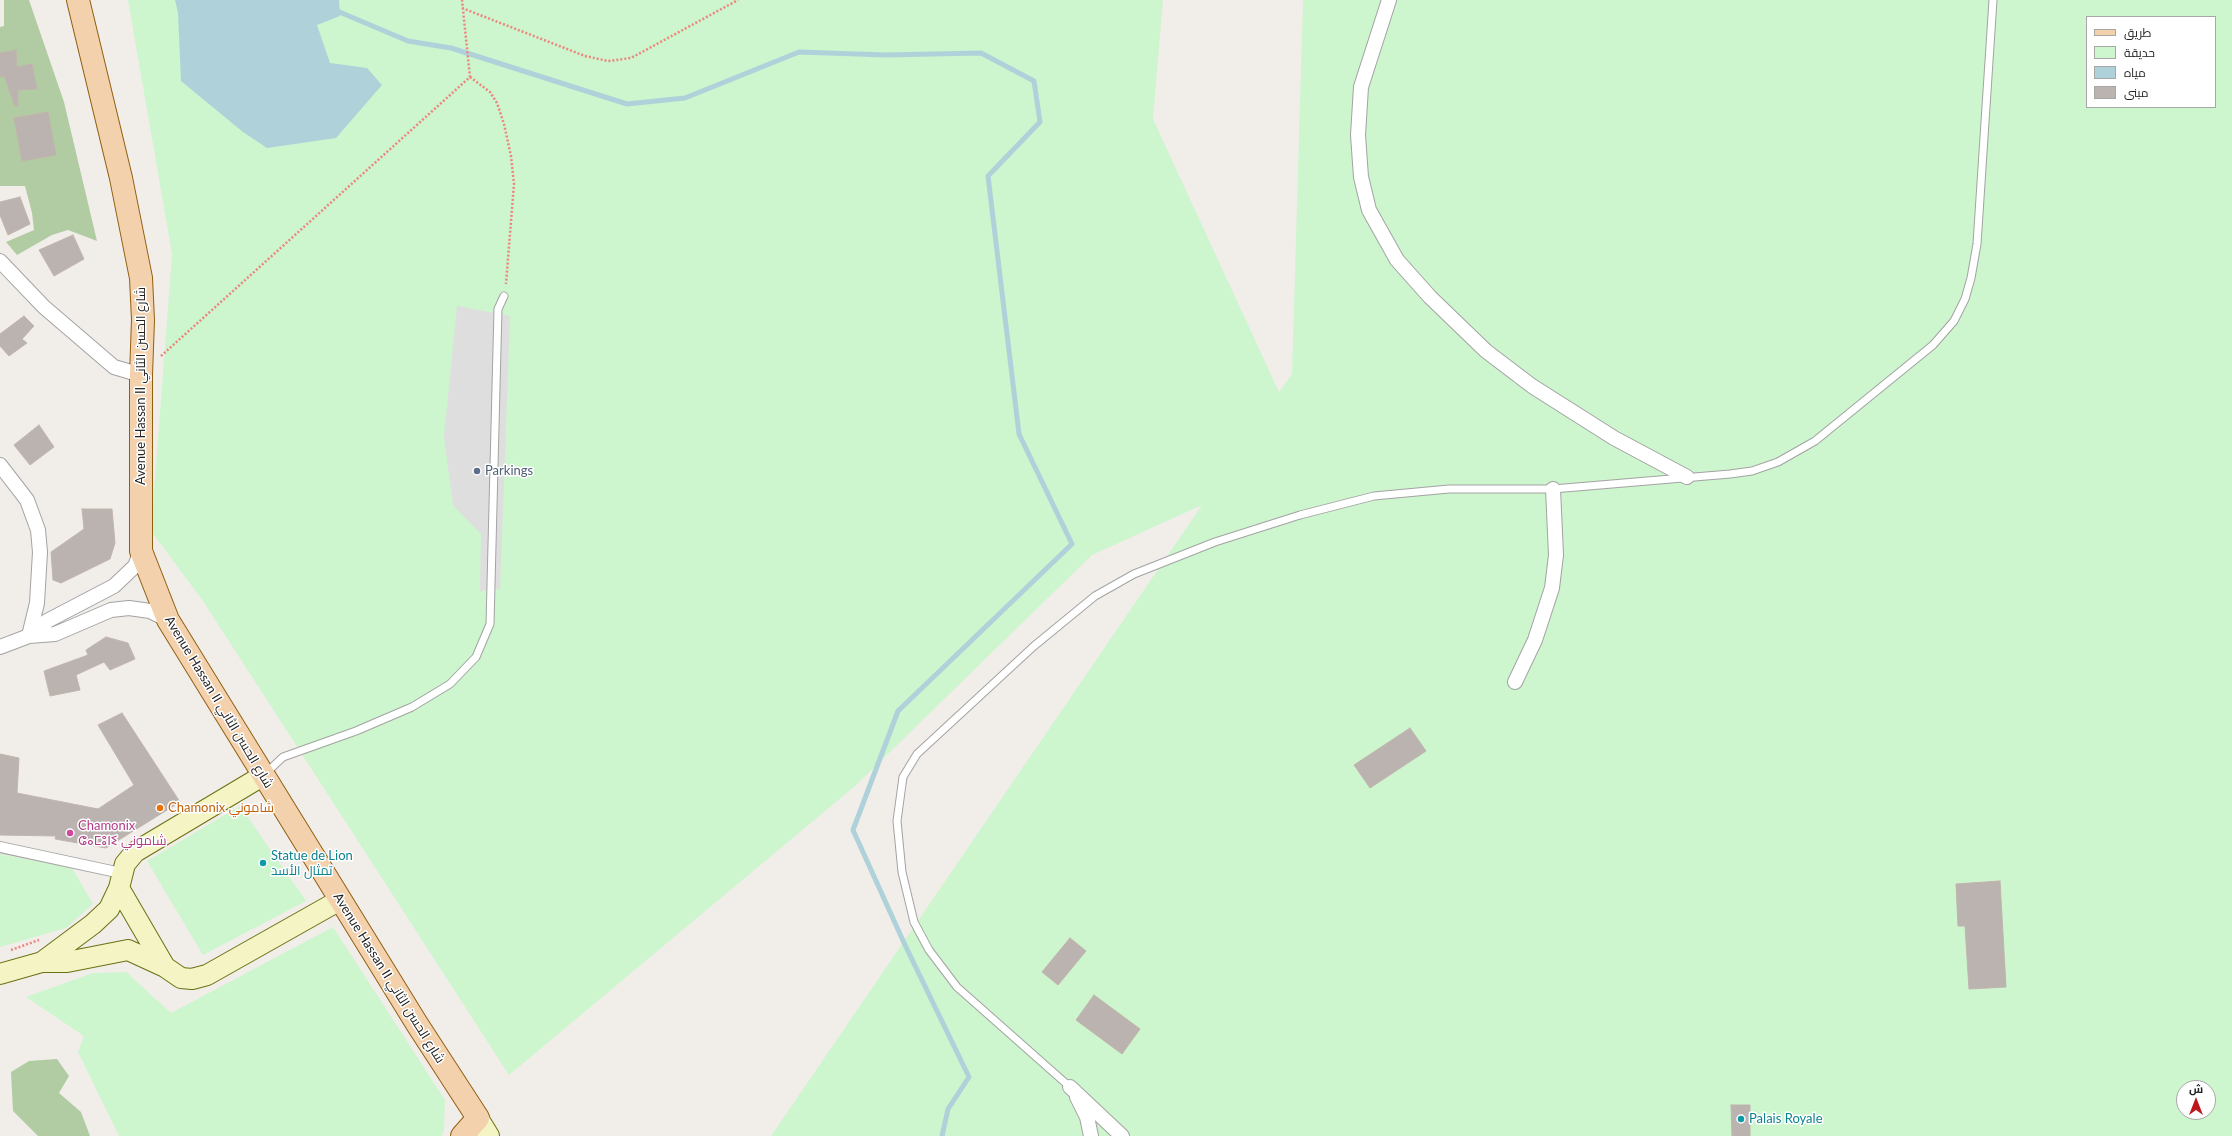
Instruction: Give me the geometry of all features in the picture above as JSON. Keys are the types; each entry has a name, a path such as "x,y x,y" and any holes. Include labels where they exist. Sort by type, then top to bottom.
{"main road":[{"name":"Avenue Hassan II شارع الحسن الثاني","path":"78,0 121,178 141,278 143,320 141,375 142,551 168,620 340,900 483,1127"},
{"path":"42,962 101,917 109,909 127,860 135,852 264,775"},
{"path":"120,881 165,967"},
{"path":"0,974 42,962 67,962 128,950 165,967 181,978 192,979 207,975 340,900"},
{"path":"462,1136 483,1127"}],"street":[{"path":"1389,0 1361,87 1358,135 1361,177 1369,210 1397,260 1430,297 1486,351 1515,373 1614,438 1687,478"},
{"path":"0,261 44,306 114,367 141,375"},
{"path":"0,465 27,500 38,530 40,552 37,603 29,636"},
{"path":"1516,682 1535,640 1552,588 1556,555 1552,489"},
{"path":"29,636 48,621 114,586 135,566 142,551"},
{"path":"0,647 29,636 55,634 111,610 129,608 150,611 168,620"},
{"path":"0,847 120,881"},
{"path":"1070,1087 1079,1098 1087,1117 1091,1136"},
{"path":"1070,1087 1122,1136"}],"lane":[{"path":"1070,1087 957,987 929,950 914,922 902,872 897,821 903,776 918,754 1034,646 1095,596 1134,574 1215,542 1300,515 1374,496 1448,489 1552,489 1752,471 1778,462 1815,442 1928,350 1954,321 1965,300 1972,278 1977,244 1993,0"},
{"path":"264,775 283,757 356,731 412,707 450,684 476,658 490,624 498,309 504,296"}],"path":[{"path":"462,0 470,77 490,92 497,103 504,124 511,156 514,184 512,231 504,296"},
{"path":"462,8 585,56 608,61 631,58 738,0"},
{"path":"141,375 470,77"}],"green space":[{"path":"4,0 29,0 64,102 97,241 68,230 52,235 17,255 6,242 34,230 32,213 25,186 0,186 0,27 4,26"},
{"path":"128,0 1163,0 1153,119 1279,392 1292,374 1303,0 2232,0 2232,1136 771,1136 1202,505 1092,555 855,786 509,1075 203,601 151,531 172,254"},
{"path":"240,806 306,901 203,955 147,861"},
{"path":"0,854 72,868 93,904 66,928 0,947"},
{"path":"333,927 445,1100 444,1131 441,1136 119,1136 78,1052 84,1036 26,997 93,973 126,972 171,1013"},
{"path":"57,1059 69,1076 59,1093 81,1112 90,1136 38,1136 13,1111 11,1072 29,1061"}],"shaded area":[{"name":"Parkings","path":"457,306 510,316 500,590 492,587 480,592 481,534 453,505 444,437"}],"water":[{"path":"175,0 339,0 340,16 317,25 330,63 367,68 382,85 336,138 267,148 243,132 181,81 178,13"}],"building":[{"path":"16,50 17,67 32,64 37,89 18,90 18,106 15,106 4,76 0,77 0,53"},
{"path":"48,112 56,155 22,161 14,118"},
{"path":"20,197 30,224 8,235 0,215 0,202"},
{"path":"73,235 84,259 54,276 39,250"},
{"path":"24,316 34,326 22,339 27,343 9,356 0,346 0,334"},
{"path":"39,425 54,447 30,465 14,445"},
{"path":"82,509 112,509 115,543 110,559 61,583 53,580 51,552 84,529"},
{"path":"106,637 128,643 135,659 110,670 104,662 76,675 80,690 50,696 44,671 88,655 86,650"},
{"path":"122,713 180,802 106,848 55,839 56,836 0,835 0,754 19,758 17,793 98,809 134,785 98,725"},
{"path":"1410,728 1426,751 1370,788 1354,765"},
{"path":"2000,881 2006,987 1969,989 1965,926 1958,926 1956,884"},
{"path":"1070,938 1086,951 1058,985 1042,972"},
{"path":"1094,995 1140,1029 1122,1054 1076,1020"},
{"name":"Palais Royale","path":"1731,1105 1750,1105 1750,1136 1732,1136"}],"waterway":[{"path":"327,0 330,8 408,41 451,48 627,104 685,98 799,52 886,55 981,53 1034,81 1040,122 988,176 1019,434 1072,544 898,711 853,830 905,945 969,1077 948,1109 942,1136"}],"place":[{"name":"Parkings","path":"477,471"},
{"name":"Chamonix شاموني","path":"160,808"},
{"name":"Chamonix ⵛⴰⵎⵓⵏⵉ شاموني","path":"70,833"},
{"name":"Statue de Lion تمثال الأسد","path":"263,863"},
{"name":"Palais Royale","path":"1741,1119"}]}
